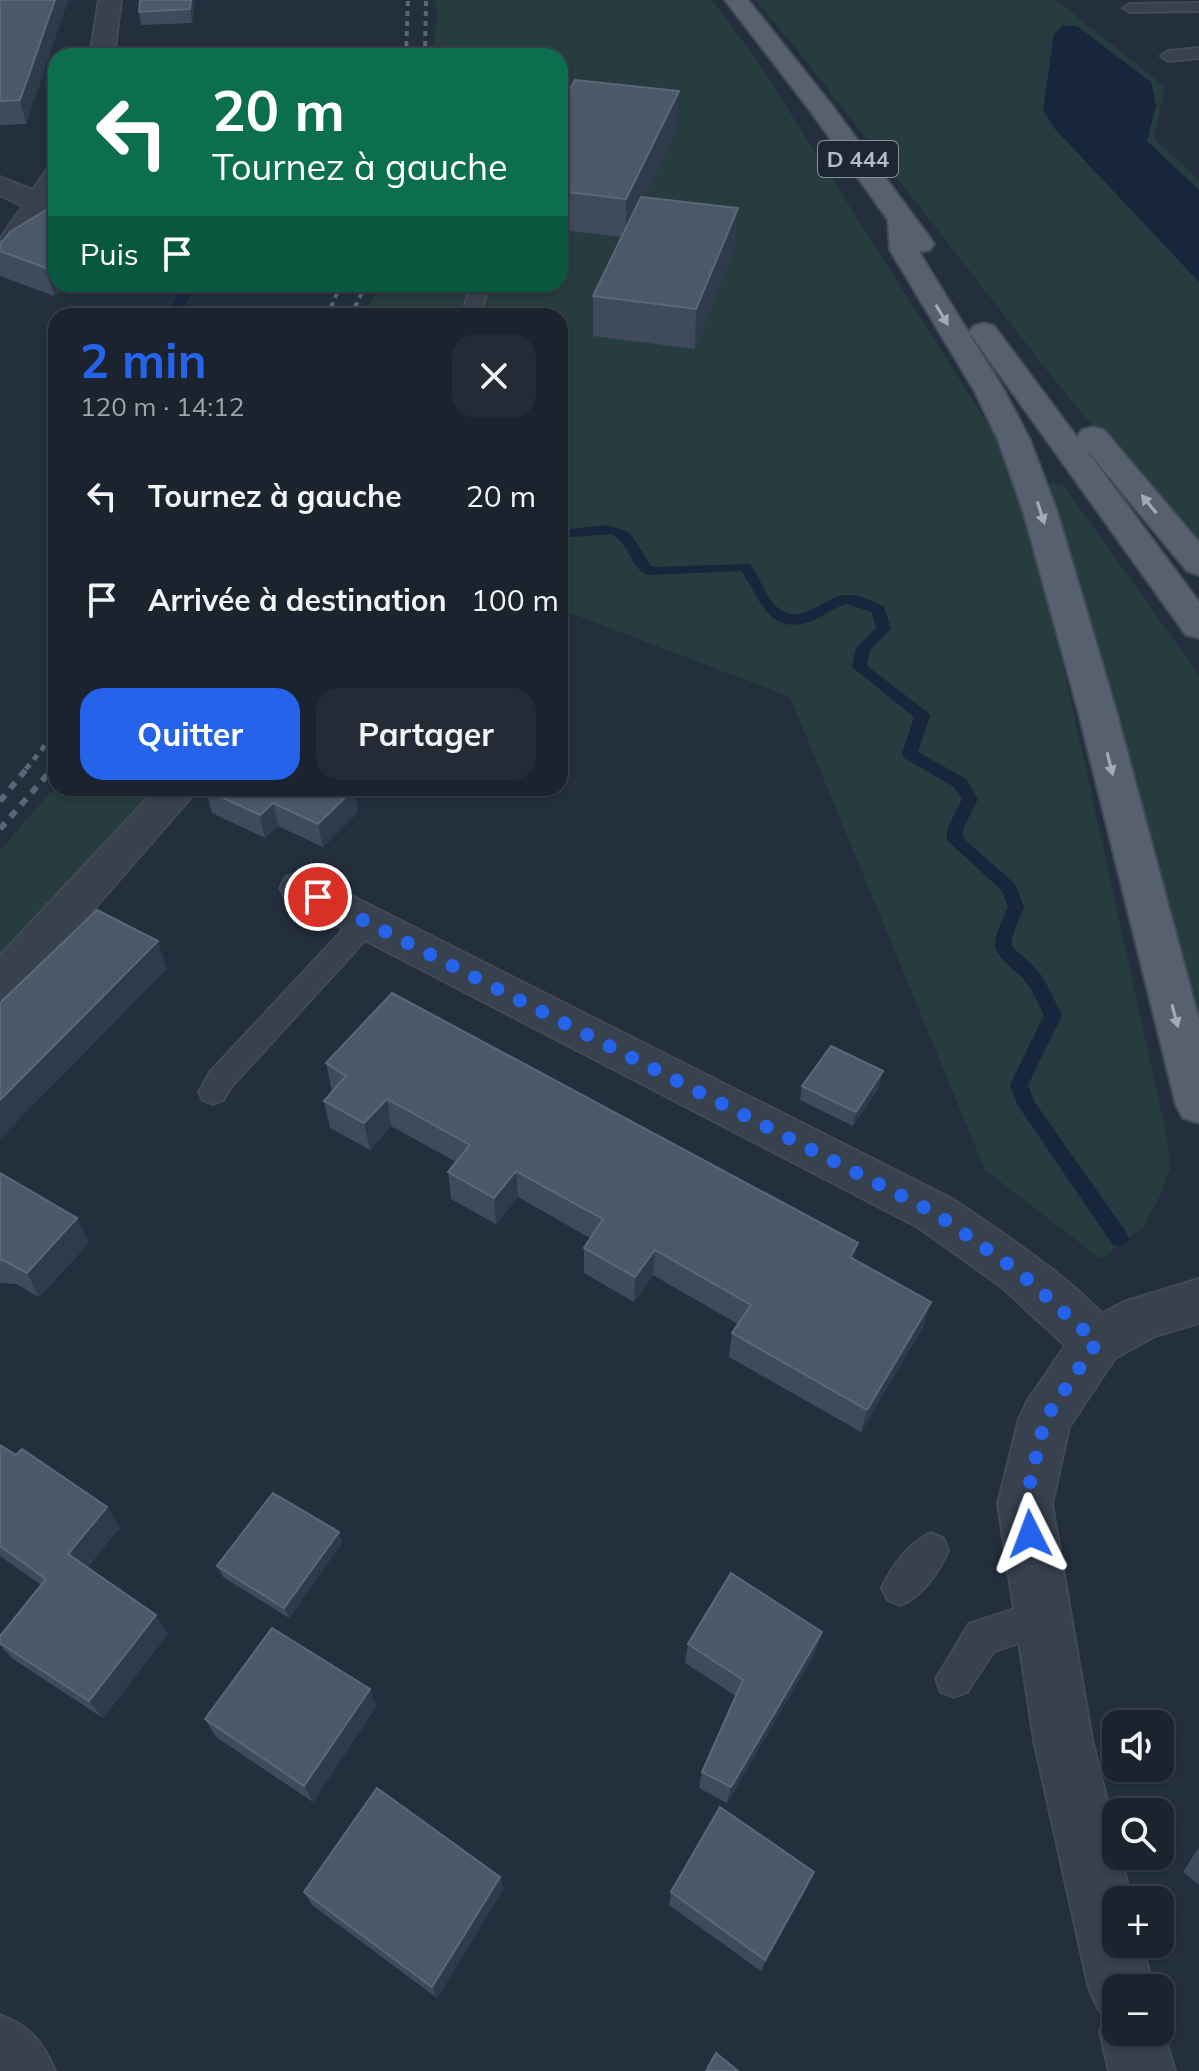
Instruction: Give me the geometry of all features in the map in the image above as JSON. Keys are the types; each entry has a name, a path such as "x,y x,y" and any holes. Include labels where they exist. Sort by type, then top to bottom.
{"main road":[{"name":"D 444","path":"736,0 821,108 1199,627"},
{"path":"902,219 904,250 989,390 1014,440 1040,511 1097,710 1199,1105"},
{"path":"976,321 1081,422 1199,564"}],"street":[{"path":"103,48 110,0"},
{"path":"0,185 37,202"},
{"path":"0,260 48,187"},
{"path":"0,982 31,953 173,796"},
{"path":"300,888 935,1213 1019,1272 1097,1342"},
{"path":"1118,1974 1063,1740 1025,1504 1045,1419 1097,1342 1142,1318 1199,1301"},
{"path":"1136,2046 1142,2071"},
{"path":"0,2047 22,2071"}],"lane":[{"path":"1130,8 1199,7"},
{"path":"1169,56 1199,53"},
{"path":"213,1092 221,1079 367,921"},
{"path":"900,1588 931,1550"},
{"path":"954,1679 982,1637 1043,1618"}],"green space":[{"path":"435,0 712,0 758,62 993,432 1014,483 1061,656 1167,1138 1170,1168 1162,1192 1143,1227 1101,1259 985,1170 790,697 568,612 568,308 470,308 475,292 568,292 568,48 434,48"},
{"path":"755,0 1056,0 1165,87 1154,138 1199,181 1199,552 1057,383"},
{"path":"375,292 471,292 466,308 368,308"},
{"path":"1052,482 1064,486 1199,675 1199,1022 1046,487"},
{"path":"48,795 148,796 0,966 0,850"}],"water":[{"path":"1062,26 1077,26 1151,82 1156,105 1147,141 1199,190 1199,282 1054,128 1043,110 1054,34"}],"building":[{"path":"0,0 55,0 20,100 0,101"},
{"path":"140,0 191,0 190,9 139,12"},
{"path":"575,80 679,91 626,199 568,192 568,92"},
{"path":"641,197 738,208 696,309 593,296"},
{"path":"48,209 48,267 0,251 0,242 10,232"},
{"path":"219,796 347,796 318,824 273,803 260,815"},
{"path":"97,910 158,941 0,1100 0,1003"},
{"path":"392,993 858,1243 850,1257 931,1302 867,1410 732,1333 751,1305 655,1250 635,1277 584,1248 603,1219 516,1171 494,1198 448,1172 470,1145 387,1099 364,1123 324,1101 346,1076 326,1063"},
{"path":"831,1046 883,1071 856,1112 802,1086"},
{"path":"0,1173 77,1218 27,1273 0,1260"},
{"path":"0,1445 16,1455 22,1449 107,1507 68,1554 156,1615 89,1701 0,1643 0,1636 46,1579 0,1546"},
{"path":"273,1493 339,1532 284,1608 217,1566"},
{"path":"731,1573 822,1632 731,1787 702,1772 743,1680 688,1644"},
{"path":"272,1628 370,1689 304,1786 205,1719"},
{"path":"377,1788 500,1877 432,1987 304,1892"},
{"path":"720,1807 814,1872 765,1960 671,1892"},
{"path":"716,2053 738,2071 706,2071"}],"waterway":[{"path":"0,41 21,49 48,67"},
{"path":"176,308 186,292"},
{"path":"568,533 599,529 617,531 632,544 648,571 745,567 767,605 787,619 804,619 847,599 879,610 884,629 863,648 859,667 922,716 910,754 960,783 970,799 955,829 955,840 1009,888 1016,907 1002,939 1004,952 1034,979 1053,1015 1019,1085 1026,1104 1119,1238"}],"railway":[{"path":"406,48 408,0"},
{"path":"425,48 426,0"},
{"path":"330,308 338,292"},
{"path":"355,308 362,292"},
{"path":"26,769 48,742"},
{"path":"0,801 28,767"},
{"path":"0,829 48,774"}],"route":[{"path":"318,897 935,1213 1019,1272 1097,1342 1045,1419 1025,1504 1030,1534"}]}
